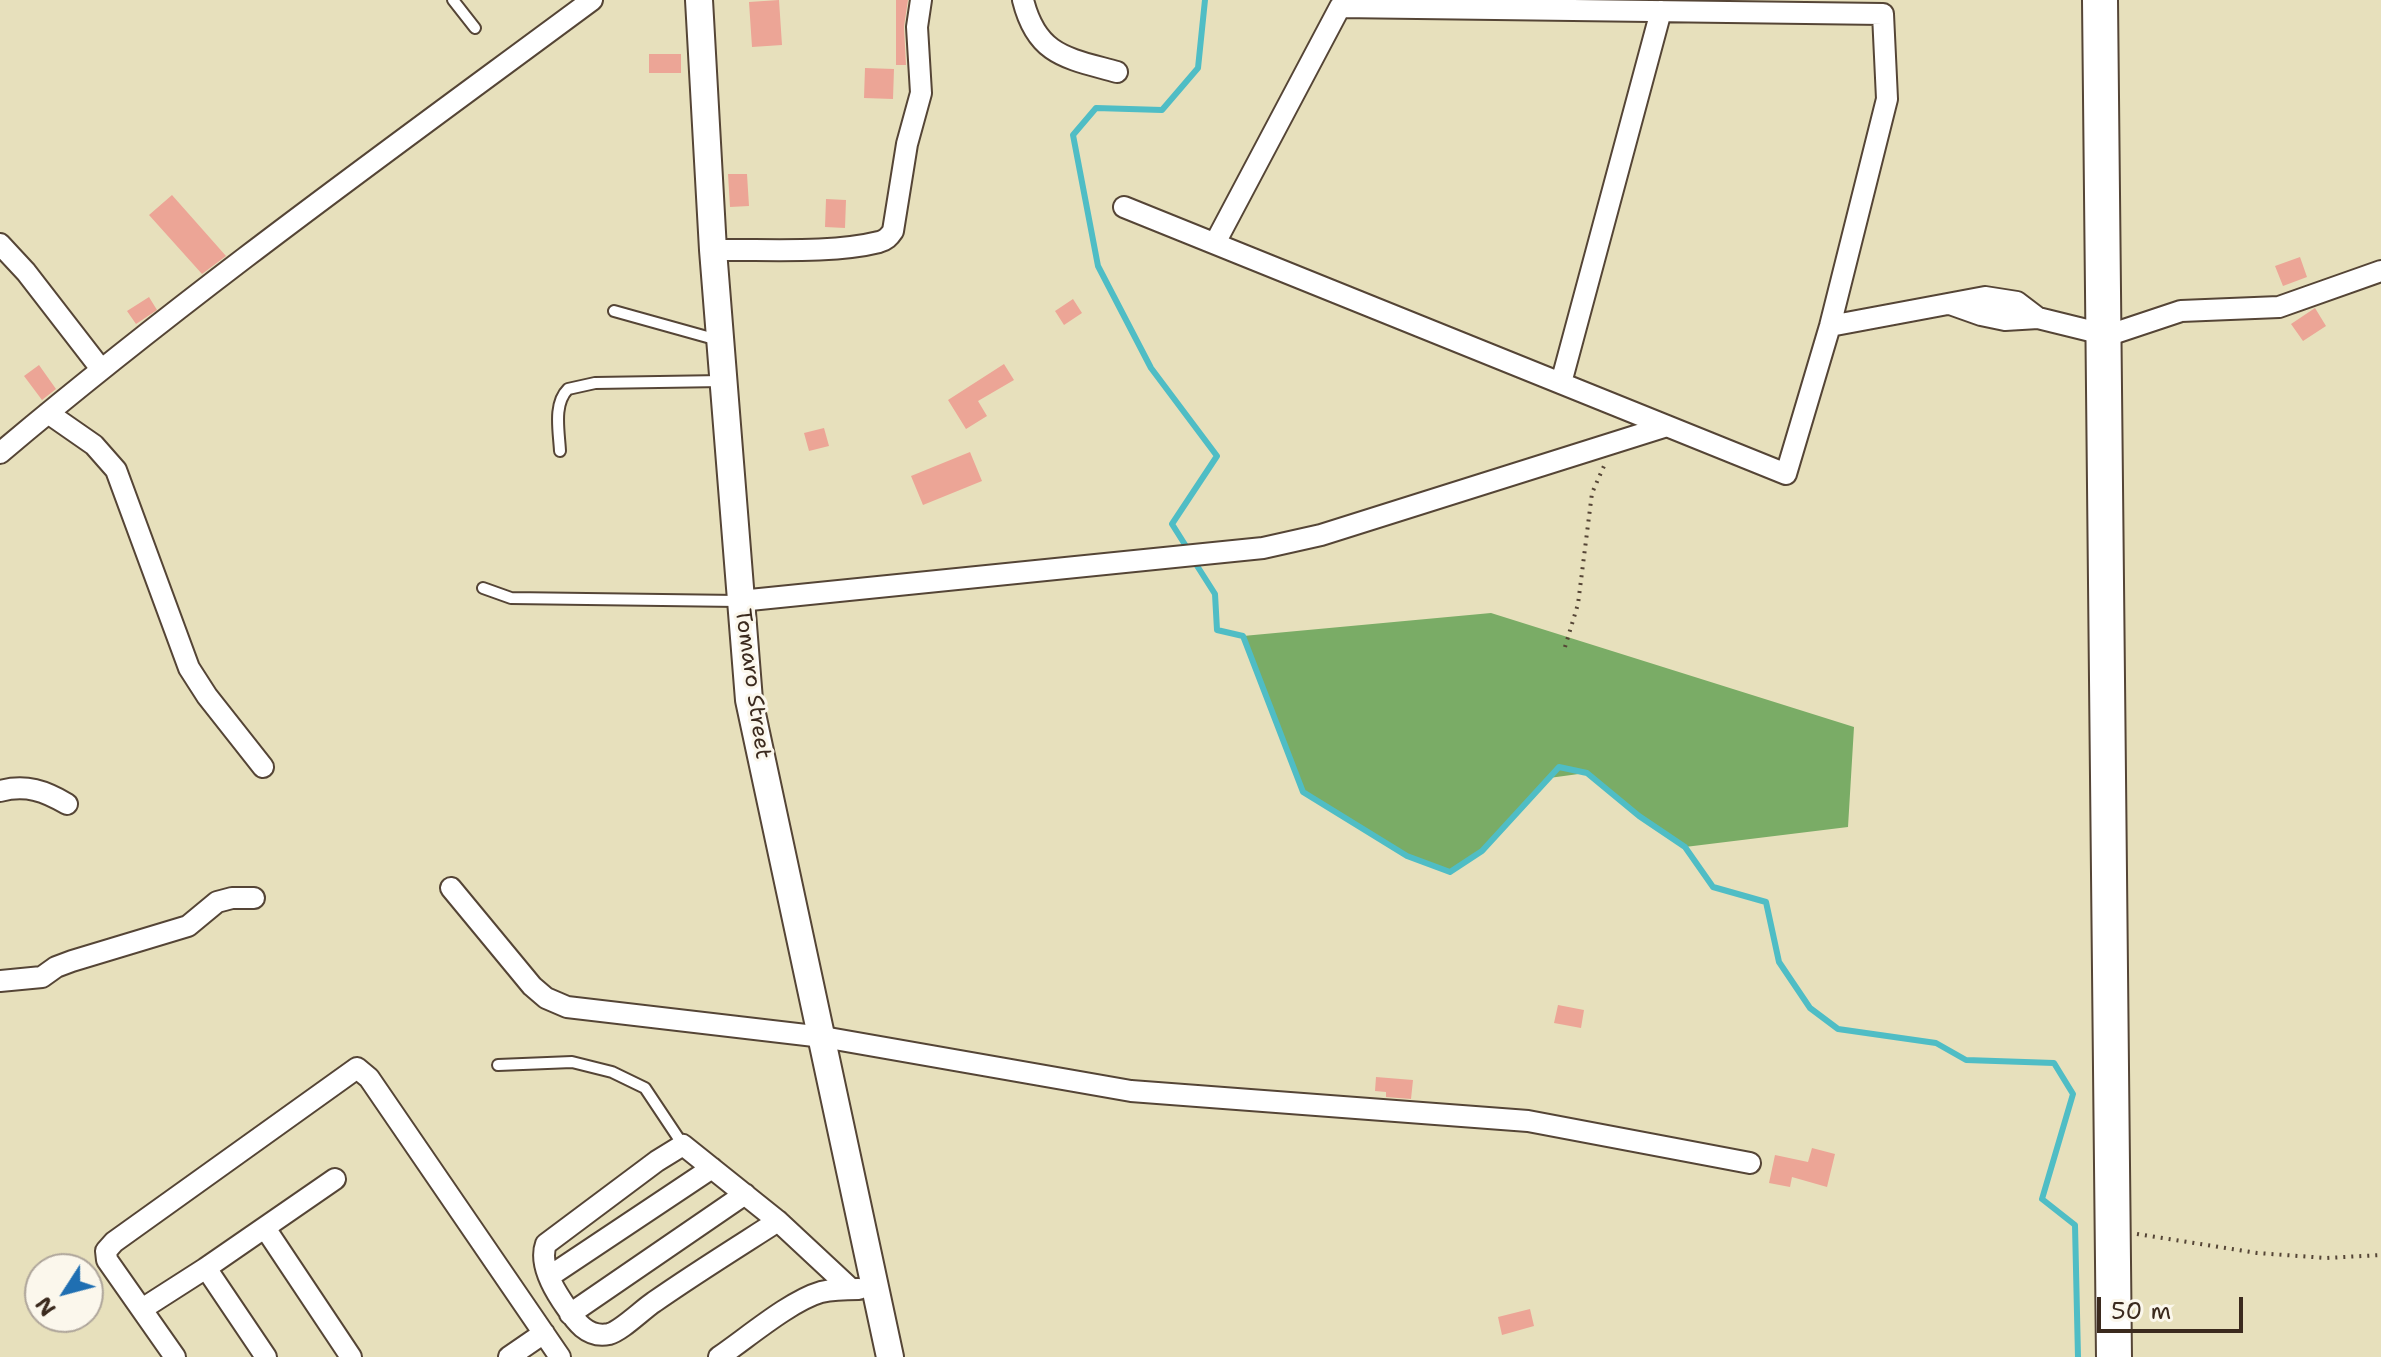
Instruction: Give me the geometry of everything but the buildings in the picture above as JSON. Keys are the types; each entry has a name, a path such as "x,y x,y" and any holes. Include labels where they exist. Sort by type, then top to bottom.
{"highway":[{"path":"2100,0 2111,333 2129,1357"},
{"path":"2114,0 2111,333 2114,1357"}],"street":[{"path":"0,453 197,294 592,0"},
{"name":"Tomaro Street","path":"699,0 713,250 749,700 823,1037 863,1289 890,1357"},
{"path":"713,250 828,247 889,238 893,231 907,144 921,93 917,27 921,0"},
{"path":"1023,0 1028,22 1042,43 1062,57 1117,72"},
{"path":"1124,207 1786,474 1830,326 1887,99 1883,14 1340,7 1215,243"},
{"path":"1561,383 1661,11"},
{"path":"0,244 26,272 101,369"},
{"path":"1830,326 1950,304 2005,320 2038,318 2111,333 2181,311 2279,307 2381,271"},
{"path":"48,413 94,445 116,470 189,668 263,767"},
{"path":"740,601 1263,548 1321,535 1667,426"},
{"path":"0,791 13,787 37,789 67,804"},
{"path":"451,888 532,986 546,998 567,1007 823,1037 1131,1091 1528,1121 1750,1163"},
{"path":"0,981 42,977 72,961 188,926 217,902 254,898"},
{"path":"175,1357 107,1260 106,1251 114,1242 357,1068 369,1078 560,1357"},
{"path":"778,1221 653,1302 610,1334 594,1334 584,1329 570,1314 551,1284 544,1262 546,1244 683,1145 745,1194 863,1289"},
{"path":"550,1276 712,1168"},
{"path":"142,1309 335,1179"},
{"path":"570,1314 745,1194"},
{"path":"265,1228 351,1357"},
{"path":"206,1268 266,1357"},
{"path":"719,1357 798,1303 820,1293 863,1289"},
{"path":"509,1357 544,1333"}],"lane":[{"path":"453,0 475,28"},
{"path":"614,311 720,341"},
{"path":"560,451 559,409 568,389 595,383 723,381"},
{"path":"483,588 511,598 740,601"},
{"path":"498,1065 572,1062 622,1076 645,1088 683,1145"}],"path":[{"path":"1565,647 1578,604 1592,493 1614,442"},
{"path":"2127,1233 2257,1253 2326,1258 2381,1255"}],"green space":[{"path":"1491,613 1854,727 1848,827 1685,847 1639,816 1586,773 1549,778 1482,851 1450,872 1407,856 1303,792 1243,636"}],"waterway":[{"path":"1189,551 1172,524 1217,456 1151,368 1098,266 1073,135 1096,108 1162,110 1198,68 1205,0"},
{"path":"1194,561 1215,594 1217,630 1243,636 1303,792 1407,856 1450,872 1482,851 1559,767 1587,773 1639,816 1685,847 1713,887 1766,902 1779,962 1810,1008 1838,1029 1936,1043 1966,1060 2054,1063 2073,1094 2042,1199 2075,1225 2078,1357"}]}
